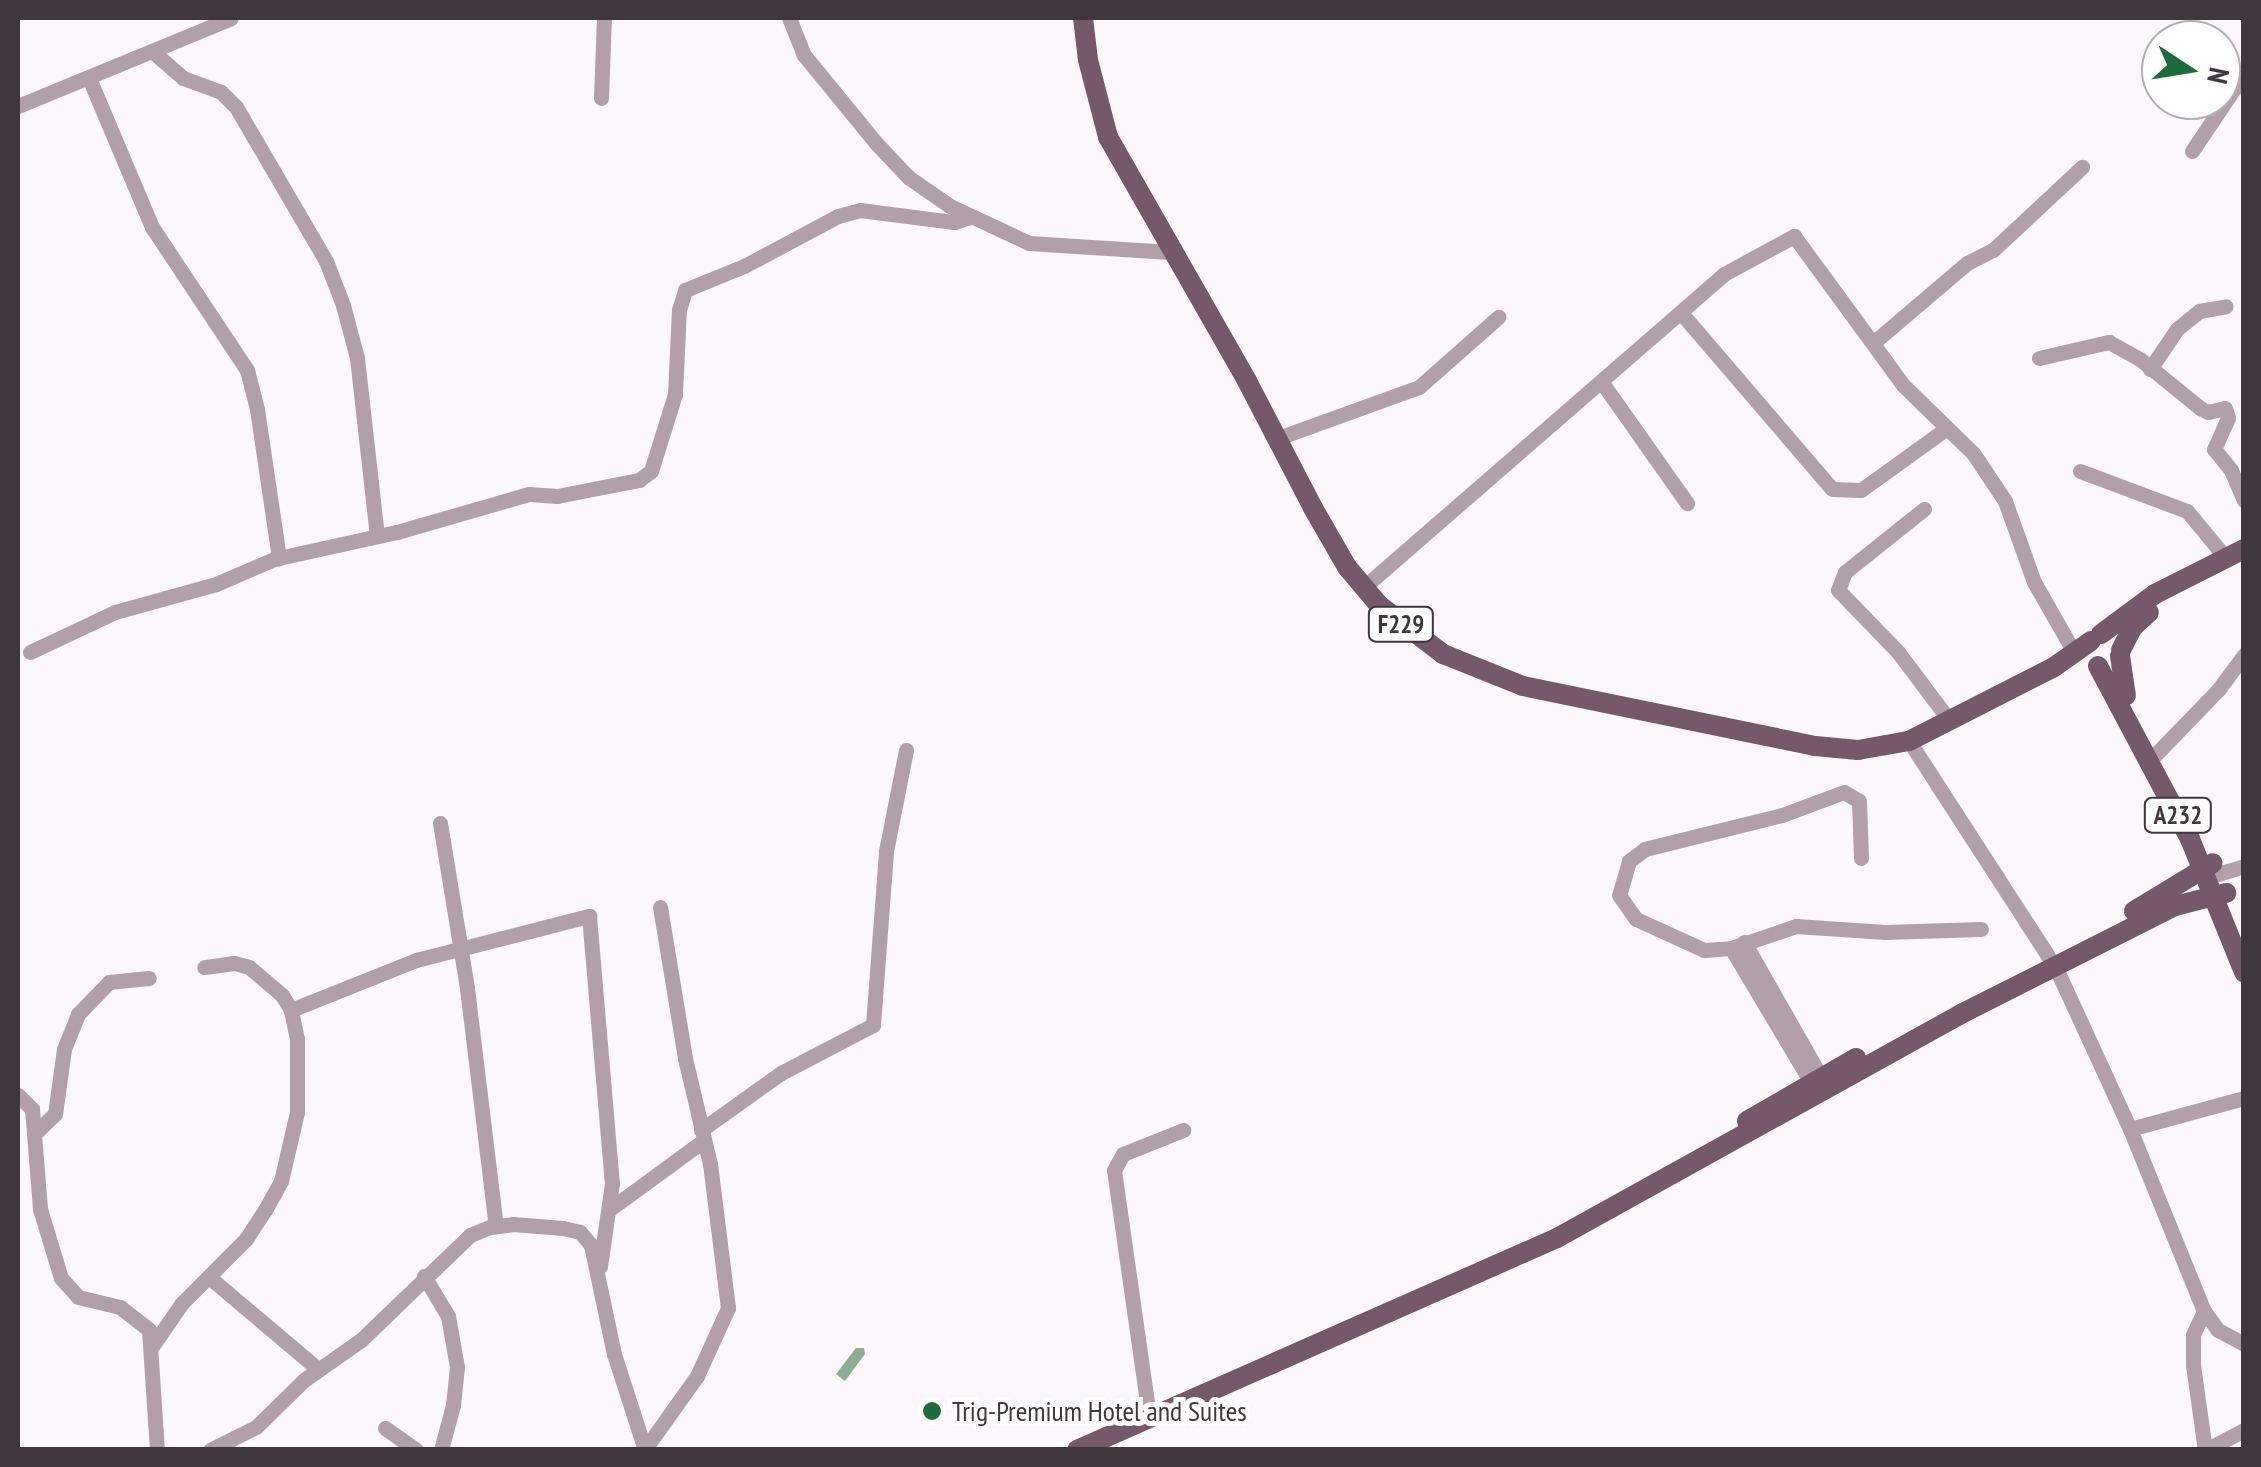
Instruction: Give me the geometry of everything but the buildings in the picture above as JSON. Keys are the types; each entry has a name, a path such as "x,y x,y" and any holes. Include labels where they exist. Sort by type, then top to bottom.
{"main road":[{"name":"F229","path":"1083,18 1088,60 1108,137 1278,438 1321,522 1364,588 1414,636 1443,654 1523,686 1815,746 1858,750 1909,741 2054,666 2089,642"},
{"path":"2238,556 2151,611 2132,628 2112,666 2097,666 2088,651 2089,642 2155,594 2238,556"},
{"path":"2089,642 2112,636 2121,653"},
{"name":"A232","path":"2121,653 2128,702 2244,941"},
{"name":"F229","path":"2054,666 2097,666"},
{"name":"A232","path":"2097,666 2215,879 2244,972"},
{"path":"1700,1161 1747,1121 1816,1080 2215,879"},
{"path":"1077,1450 1472,1278 1700,1161 2052,961"}],"street":[{"path":"18,106 230,18"},
{"path":"601,98 604,18"},
{"path":"789,18 804,54 876,143 908,177 970,217 991,229 1044,245 1170,252"},
{"path":"152,51 183,78 221,92 236,107 326,262 356,358 378,536"},
{"path":"2192,151 2244,74"},
{"path":"89,78 152,226 247,370 257,409 266,491 279,558"},
{"path":"1872,343 1966,262 1992,250 2082,167"},
{"path":"30,652 114,612 192,592 279,558 378,536 528,494 557,496 639,480 651,470 675,394 679,310 685,290 744,266 838,216 860,210 954,222 970,217"},
{"path":"1364,588 1603,384 1628,355 1682,314 1724,274 1794,236 1903,385 1973,453 2005,501 2034,582 2089,642"},
{"path":"2150,369 2177,329 2199,311 2226,306"},
{"path":"1682,314 1832,489 1861,490 1947,428"},
{"path":"1278,438 1419,388 1498,317"},
{"path":"2038,358 2109,342 2200,408 2229,411 2214,449 2231,470 2244,500"},
{"path":"1603,384 1687,503"},
{"path":"2080,471 2187,511 2238,556"},
{"path":"1924,509 1846,572 1838,590 1898,652 1949,720"},
{"path":"2155,754 2218,690 2244,655"},
{"path":"1909,741 2052,961 2130,1129 2204,1311 2218,1330 2244,1344"},
{"path":"610,1210 781,1073 873,1026 883,871 906,750"},
{"path":"1861,858 1859,801 1844,792 1782,815 1645,849 1629,861 1620,895 1636,919 1704,950 1738,945 1796,926 1884,932 1981,929"},
{"path":"440,823 496,1226"},
{"path":"2215,879 2244,866"},
{"path":"645,1449 697,1376 728,1308 702,1136 660,907"},
{"path":"291,1010 460,948 589,916 612,1183 598,1274"},
{"path":"1738,945 1816,1080"},
{"path":"153,1345 182,1303 246,1239 282,1181 297,1112 300,1071 291,1010 249,967 234,963 204,967"},
{"path":"35,1133 55,1114 64,1049 78,1014 109,982 149,978"},
{"path":"18,1095 32,1109 40,1209 61,1278 78,1297 120,1307 148,1330 153,1345 150,1385 157,1450"},
{"path":"2130,1129 2244,1098"},
{"path":"1149,1416 1114,1170 1123,1154 1183,1130"},
{"path":"210,1450 256,1426 318,1369 361,1340 470,1235 496,1226 543,1226 580,1232 591,1245 614,1354 645,1449"},
{"path":"424,1276 448,1316 456,1354 453,1405 441,1450"},
{"path":"208,1277 318,1369"},
{"path":"2204,1311 2193,1335 2193,1365 2206,1450 2244,1430"},
{"path":"386,1428 416,1450"}],"shaded area":[{"path":"856,1348 864,1348 865,1354 845,1381 836,1374"}],"place":[{"name":"Trig-Premium Hotel and Suites","path":"932,1411"}]}
